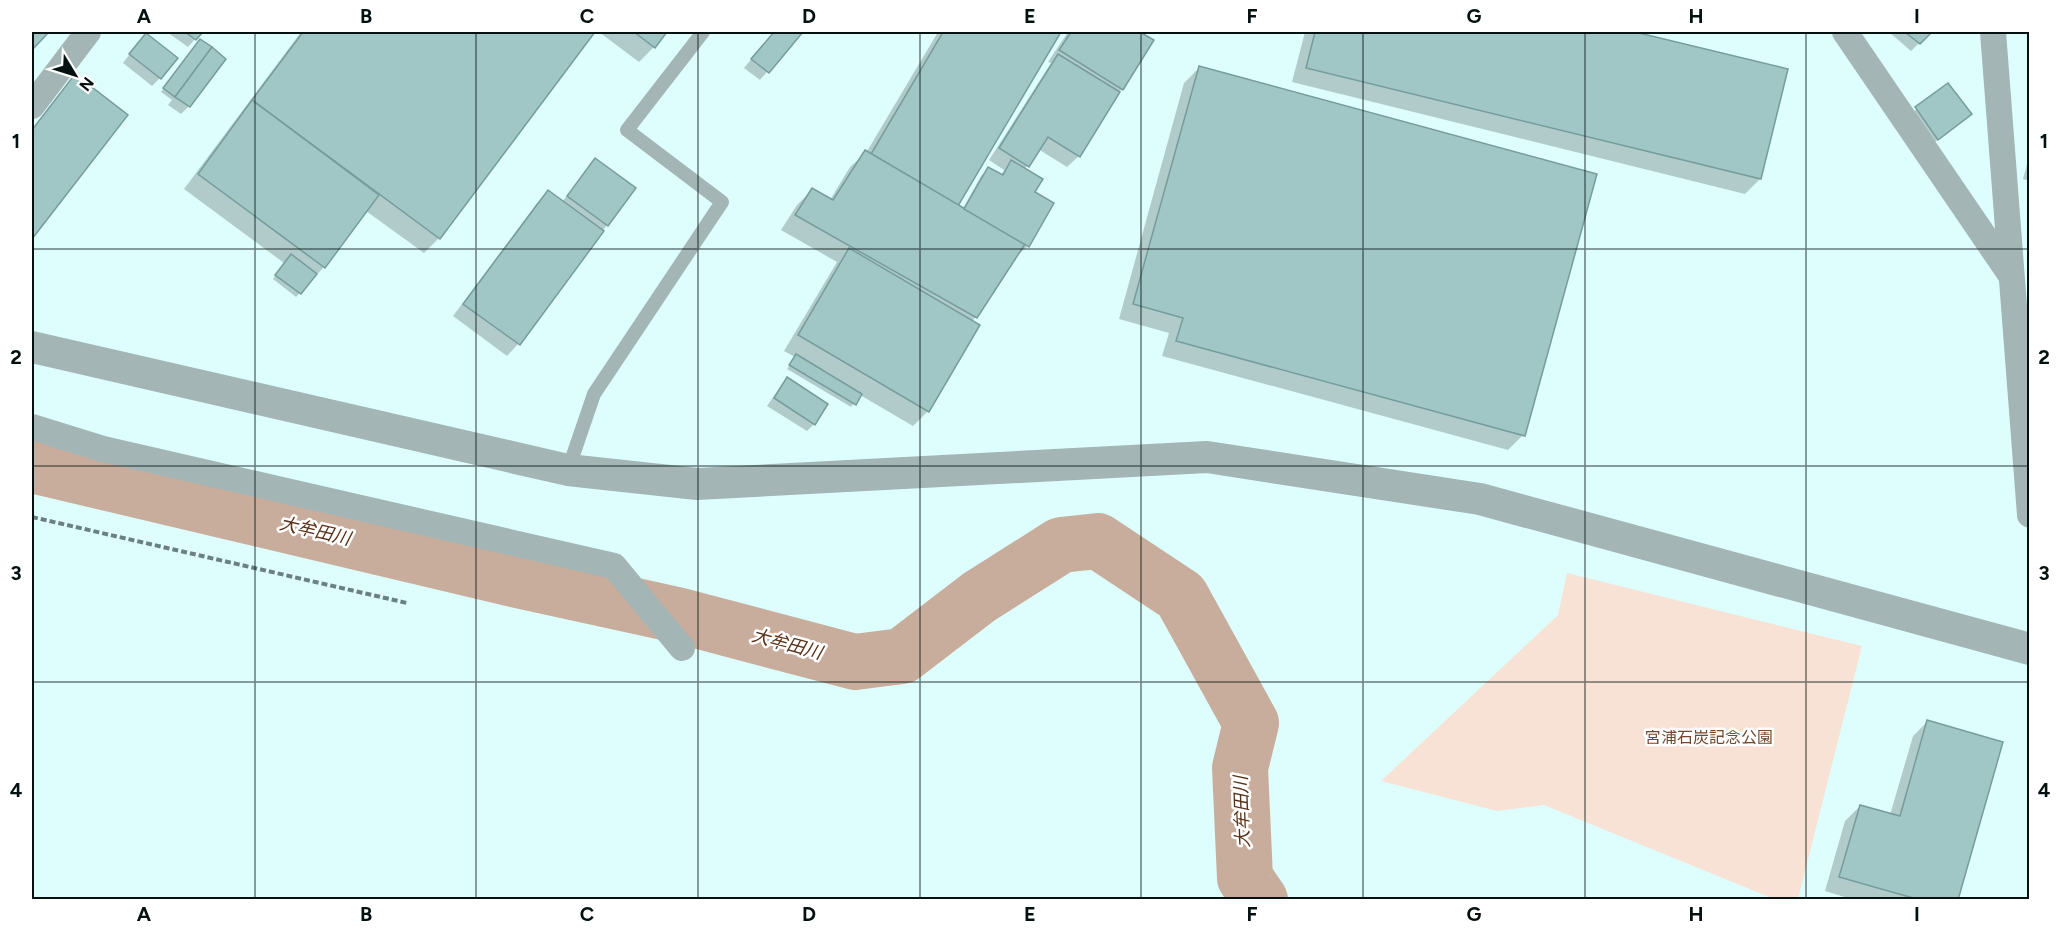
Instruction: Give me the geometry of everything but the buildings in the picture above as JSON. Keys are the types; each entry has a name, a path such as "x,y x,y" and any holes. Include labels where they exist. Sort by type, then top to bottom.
{"street":[{"path":"36,92 88,32"},
{"path":"1845,32 2011,276"},
{"path":"1993,32 2030,515"},
{"path":"32,347 568,470 697,484 1208,456 1480,499 2030,649"},
{"path":"32,427 103,449 614,566 682,648"}],"lane":[{"path":"568,470 594,394 722,202 627,130 703,32"}],"path":[{"path":"32,517 407,603"}],"green space":[{"name":"宮浦石炭記念公園","path":"1567,573 1862,646 1798,899 1774,899 1544,805 1497,811 1381,781 1558,615"}],"waterway":[{"name":"大牟田川","path":"32,465 522,581 677,615 855,662 902,656 979,597 1061,545 1098,541 1181,596 1251,723 1240,768 1245,878 1260,900"}]}
